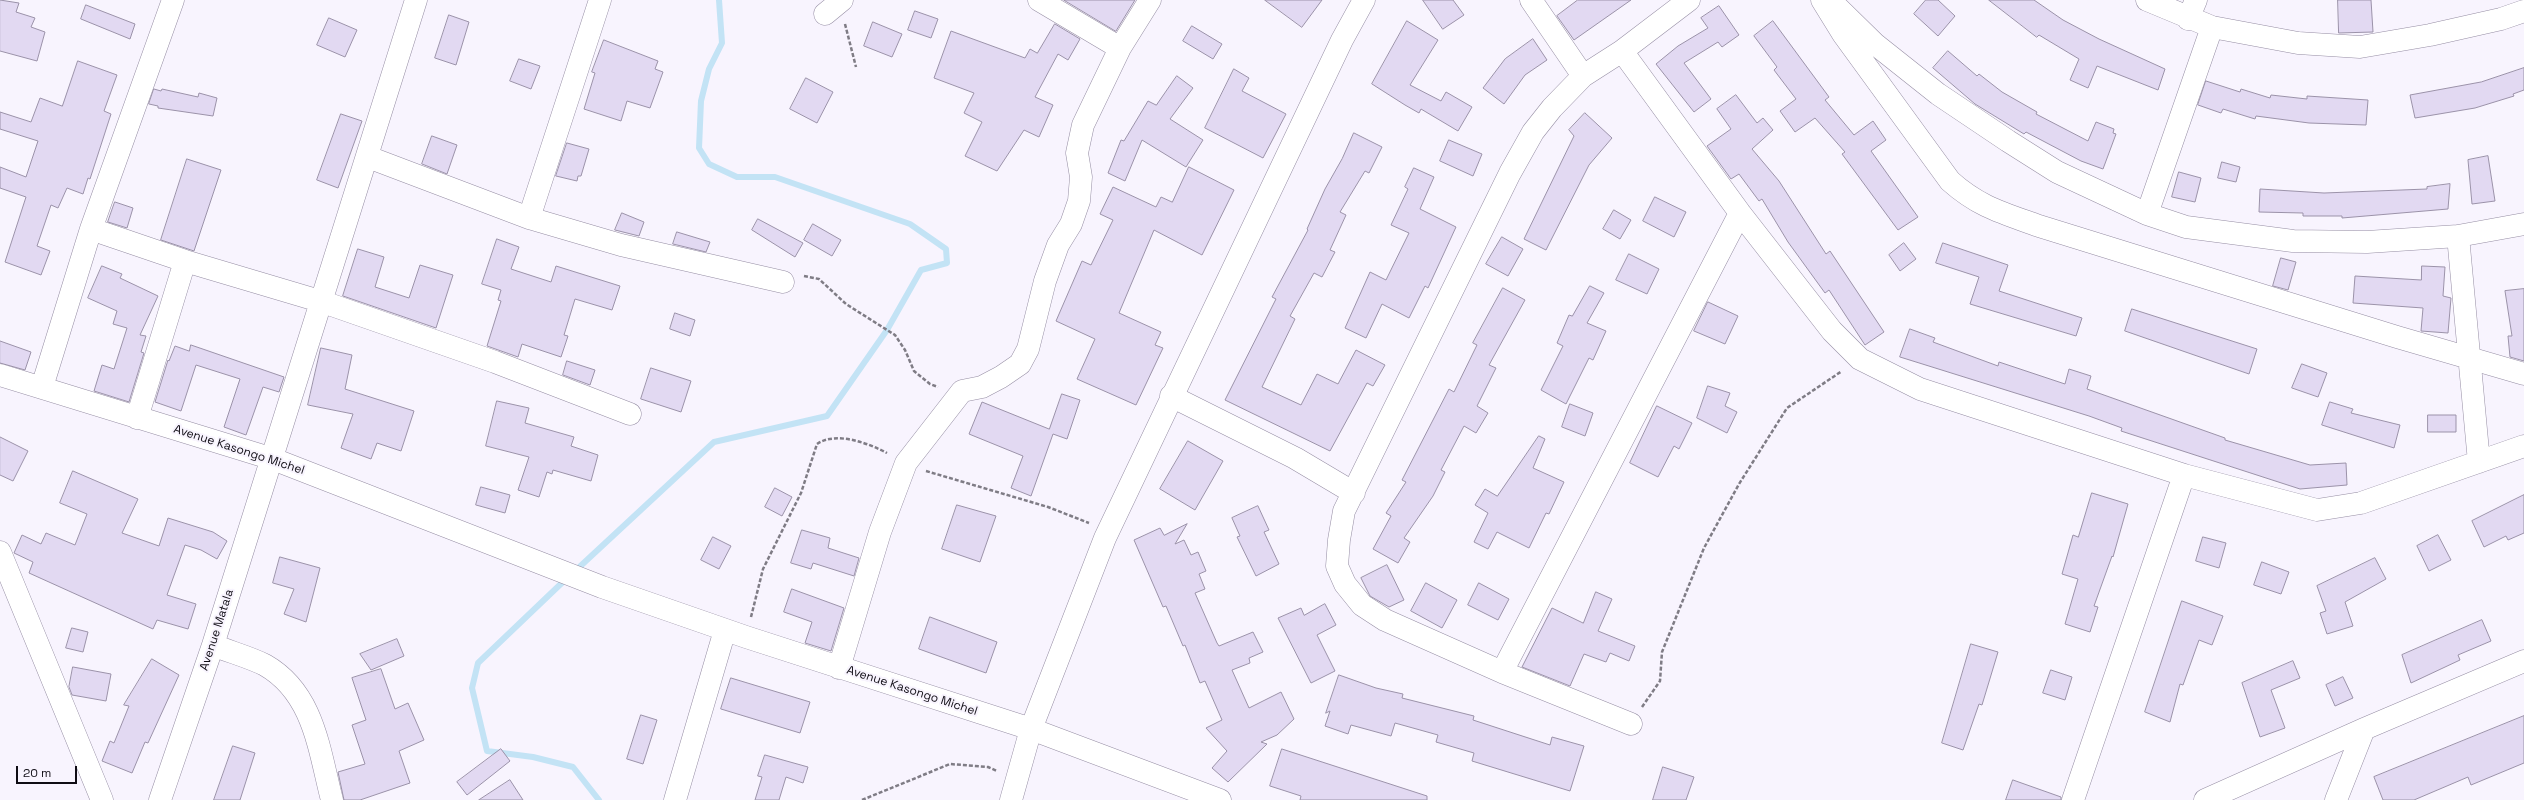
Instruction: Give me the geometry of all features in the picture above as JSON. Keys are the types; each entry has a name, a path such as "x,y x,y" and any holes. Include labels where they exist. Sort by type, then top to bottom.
{"street":[{"path":"42,387 91,229 173,0"},
{"name":"Avenue Matala","path":"160,800 213,645 273,459 416,0"},
{"path":"529,218 600,0"},
{"path":"1039,0 1120,48"},
{"path":"839,668 880,532 906,462 962,391 982,387 1001,378 1020,364 1028,349 1045,281 1058,245 1071,224 1078,201 1081,178 1077,153 1083,125 1120,48 1150,0"},
{"path":"1010,800 1032,729 1104,538 1342,40 1364,0"},
{"path":"1531,0 1583,76"},
{"path":"1631,724 1502,672 1385,620 1362,605 1345,584 1337,566 1339,540 1344,511 1510,172 1533,132 1552,108 1583,76 1622,51 1688,0"},
{"path":"1822,0 1843,34 1950,181 1968,198 1990,209 2039,226 2524,374"},
{"path":"1830,0 1875,44 1971,118 2057,172 2147,214 2186,227 2293,241 2367,242 2458,236 2524,224"},
{"path":"2147,0 2192,9 2212,27 2298,43 2360,47 2430,35 2501,19 2524,11"},
{"path":"2147,214 2212,27"},
{"path":"1622,51 1740,213 1832,331 1860,359 1920,388 2184,475 2317,510 2361,503 2524,446"},
{"path":"368,157 529,218 621,245 783,282"},
{"path":"1502,672 1740,213"},
{"path":"91,229 185,261 322,302 495,362 630,414"},
{"path":"2458,236 2468,358 2479,462"},
{"path":"137,418 185,261"},
{"name":"Avenue Kasongo Michel","path":"0,375 273,459 518,556 602,587 839,668 1032,729 1220,800"},
{"path":"1171,396 1295,458 1354,492"},
{"path":"2073,800 2184,475"},
{"path":"0,552 102,800"},
{"path":"675,800 725,630"},
{"path":"213,645 265,665 294,688 307,710 332,800"},
{"path":"2205,800 2364,729 2524,661"},
{"path":"2336,800 2364,729"}],"path":[{"path":"837,11 856,67"},
{"path":"783,282 801,275 819,279 846,304 895,335 905,350 914,371 930,384 943,389 962,391"},
{"path":"1631,724 1660,680 1662,652 1704,548 1743,478 1787,408 1860,359"},
{"path":"746,637 763,569 801,494 817,444 832,438 854,441 879,448 924,471 1048,507 1095,525"},
{"path":"862,800 950,764 988,767 1017,778"}],"building":[{"path":"0,0 19,3 16,12 35,18 31,27 45,32 37,61 0,51"},
{"path":"1064,0 1135,0 1116,31"},
{"path":"1265,0 1322,0 1302,27"},
{"path":"1423,0 1453,0 1464,15 1443,29"},
{"path":"1578,0 1631,0 1574,40 1557,16"},
{"path":"1926,0 1938,0 1955,16 1938,36 1914,14"},
{"path":"1989,0 2034,0 2063,20 2099,39 2165,69 2158,90 2097,66 2088,88 2070,80 2079,59 2039,35 2037,37"},
{"path":"2338,0 2371,0 2373,32 2339,33"},
{"path":"86,5 135,24 130,39 81,19"},
{"path":"1719,6 1739,35 1722,47 1718,42 1684,63 1711,99 1694,112 1656,64 1678,46 1708,28 1701,18"},
{"path":"915,11 938,19 931,38 908,30"},
{"path":"449,15 469,22 456,65 435,58"},
{"path":"329,18 357,30 345,57 317,45"},
{"path":"1407,21 1438,40 1410,85 1441,101 1446,92 1472,107 1458,131 1421,109 1419,113 1372,84"},
{"path":"1773,21 1829,97 1825,100 1854,135 1873,121 1886,140 1871,151 1918,217 1898,230 1842,154 1845,152 1815,118 1795,132 1780,111 1796,99 1774,70 1777,67 1754,36"},
{"path":"873,22 902,34 892,57 864,46"},
{"path":"1055,24 1080,39 1068,60 1058,54 1035,97 1053,105 1039,137 1024,130 997,171 965,156 982,122 964,113 974,93 934,78 951,31 1025,58 1030,49 1037,53"},
{"path":"1192,26 1222,44 1213,59 1183,41"},
{"path":"1533,39 1547,60 1525,75 1504,104 1483,88 1505,59"},
{"path":"604,40 658,61 655,69 663,72 650,108 627,101 621,121 584,109 595,73 592,72"},
{"path":"1948,51 1977,76 1979,74 2002,92 2037,112 2036,114 2088,141 2096,122 2114,129 2113,133 2116,134 2103,169 2081,161 2026,132 2024,134 1975,104 1933,68"},
{"path":"519,59 540,66 531,89 510,81"},
{"path":"78,61 117,75 104,111 111,114 90,179 88,178 83,194 67,188 58,208 51,205 37,246 50,251 41,275 5,262 26,197 0,188 0,167 26,177 38,141 0,129 0,112 31,122 40,98 62,106"},
{"path":"2524,68 2524,90 2513,94 2514,96 2475,108 2415,118 2410,95 2481,82"},
{"path":"1234,69 1249,78 1242,91 1286,114 1263,158 1205,128"},
{"path":"1177,76 1193,88 1170,119 1203,140 1186,167 1142,140 1125,181 1108,173 1121,140 1124,141 1148,101 1156,105"},
{"path":"806,78 833,92 817,123 790,109"},
{"path":"2206,81 2240,92 2241,89 2270,98 2271,95 2307,99 2307,96 2368,100 2366,125 2309,123 2256,116 2255,119 2223,109 2221,113 2198,105"},
{"path":"154,89 161,91 162,89 198,97 199,93 217,98 213,116 158,108 158,106 149,104"},
{"path":"1736,95 1757,123 1763,118 1773,130 1752,149 1779,181 1826,254 1830,251 1884,332 1865,345 1829,290 1825,293 1788,242 1762,199 1759,201 1739,174 1731,179 1707,146 1731,129 1717,109"},
{"path":"1585,113 1612,138 1589,165 1546,250 1524,239 1574,136 1569,130"},
{"path":"341,114 362,121 338,188 317,180"},
{"path":"1354,133 1382,147 1369,173 1365,171 1340,212 1346,215 1330,250 1335,252 1322,277 1314,273 1290,316 1295,319 1262,387 1301,405 1317,374 1338,384 1356,350 1385,365 1373,386 1367,383 1330,451 1225,400 1276,299 1272,297 1308,230 1307,229 1325,189 1342,159"},
{"path":"432,136 457,145 447,174 422,164"},
{"path":"1449,140 1482,154 1473,176 1440,161"},
{"path":"567,143 589,149 581,176 578,176 577,181 556,176"},
{"path":"2488,156 2495,201 2472,204 2468,160"},
{"path":"187,159 221,170 194,251 161,240"},
{"path":"2222,162 2240,167 2236,182 2218,178"},
{"path":"1189,167 1234,190 1202,255 1154,230 1119,313 1161,332 1155,345 1163,348 1136,405 1077,379 1095,339 1056,321 1082,261 1091,265 1113,220 1100,214 1113,187 1156,207 1161,197 1172,202"},
{"path":"1414,168 1434,177 1420,209 1456,227 1428,288 1425,286 1409,318 1382,304 1366,338 1345,328 1370,272 1386,280 1409,233 1391,225 1408,189 1405,187"},
{"path":"2179,172 2201,178 2195,202 2172,197"},
{"path":"2450,184 2448,209 2342,218 2342,216 2303,216 2303,213 2259,212 2260,189 2324,193 2427,189 2427,187"},
{"path":"1655,197 1686,212 1674,237 1643,221"},
{"path":"115,202 133,208 127,228 108,222"},
{"path":"1614,210 1631,220 1620,239 1603,229"},
{"path":"622,213 644,222 639,236 615,230"},
{"path":"758,219 803,243 795,257 752,230"},
{"path":"813,224 841,240 832,256 804,240"},
{"path":"677,232 710,242 706,252 673,244"},
{"path":"1502,237 1523,249 1508,276 1486,264"},
{"path":"497,239 519,247 511,269 551,282 556,266 620,286 612,310 575,299 564,335 568,336 561,357 522,344 518,357 487,346 501,301 498,300 501,290 482,284"},
{"path":"1904,243 1916,259 1900,271 1889,255"},
{"path":"1943,243 2008,265 1999,291 2082,318 2076,336 1970,304 1979,277 1936,263"},
{"path":"358,249 384,257 375,287 409,298 420,265 453,275 436,328 343,296"},
{"path":"1629,254 1659,269 1647,294 1616,280"},
{"path":"2281,258 2296,262 2288,290 2273,286"},
{"path":"102,266 122,274 120,278 158,296 140,335 146,336 141,352 144,353 129,402 94,391 102,365 114,369 127,328 113,324 117,311 88,298"},
{"path":"2422,266 2445,267 2443,296 2451,298 2448,333 2421,331 2423,308 2353,303 2355,276 2421,280"},
{"path":"1590,286 1604,293 1587,323 1606,331 1593,360 1589,358 1566,404 1541,390 1563,346 1557,343 1569,315 1572,316"},
{"path":"1503,288 1525,300 1489,365 1496,368 1477,406 1488,413 1476,433 1464,426 1441,470 1445,472 1433,496 1404,538 1410,542 1398,563 1373,549 1391,516 1386,513 1406,482 1402,480 1449,389 1454,392 1477,345 1473,343"},
{"path":"2524,289 2524,361 2510,357 2508,336 2512,336 2505,291"},
{"path":"1708,302 1738,316 1725,344 1694,331"},
{"path":"2132,309 2257,349 2249,374 2125,331"},
{"path":"675,313 695,320 690,336 670,329"},
{"path":"1910,329 1935,338 1933,342 1998,366 1999,362 2065,384 2069,369 2091,376 2087,389 2225,438 2225,440 2310,465 2346,463 2347,485 2300,489 2121,431 2122,428 2089,416 1900,357"},
{"path":"0,341 31,352 25,370 0,363"},
{"path":"191,345 284,377 279,392 263,387 246,435 224,427 240,379 196,365 181,411 155,402 168,360 169,361 175,346 189,351"},
{"path":"321,348 352,355 345,389 414,411 401,451 377,443 371,459 341,448 353,414 308,405"},
{"path":"567,361 595,370 590,385 563,375"},
{"path":"2302,364 2327,373 2318,397 2292,388"},
{"path":"651,368 691,381 681,412 641,399"},
{"path":"1708,386 1730,393 1725,406 1737,412 1727,433 1697,418"},
{"path":"1062,394 1080,400 1067,439 1053,434 1031,496 1011,488 1023,456 969,434 982,402 1049,429"},
{"path":"497,401 529,408 525,423 574,437 571,446 598,455 591,481 553,470 552,474 547,472 539,497 518,490 529,457 486,446"},
{"path":"2330,402 2353,409 2351,413 2400,425 2394,448 2322,425"},
{"path":"1570,404 1593,413 1585,436 1562,427"},
{"path":"1657,406 1692,423 1679,449 1674,446 1658,477 1630,463"},
{"path":"2428,415 2456,415 2456,432 2428,432"},
{"path":"1539,436 1545,439 1533,468 1564,482 1549,514 1546,513 1529,548 1497,532 1488,549 1474,542 1488,513 1475,505 1485,489 1497,496"},
{"path":"0,437 28,451 13,481 0,475"},
{"path":"1188,441 1223,461 1195,510 1160,489"},
{"path":"73,471 138,499 122,533 159,546 168,518 213,532 227,541 217,559 201,550 185,545 167,595 196,604 188,629 157,620 153,629 29,573 33,562 14,553 22,535 41,544 46,533 75,545 87,514 60,503"},
{"path":"481,487 510,495 505,513 476,505"},
{"path":"775,488 792,497 782,516 765,507"},
{"path":"2092,493 2128,504 2113,557 2112,556 2094,606 2098,607 2090,632 2065,624 2078,579 2062,574 2073,535 2078,537"},
{"path":"2524,495 2524,533 2508,540 2506,536 2484,547 2472,521"},
{"path":"957,505 996,516 980,562 942,549"},
{"path":"1258,506 1269,530 1264,532 1279,564 1256,576 1237,537 1240,536 1232,518"},
{"path":"1187,524 1175,544 1184,540 1191,555 1198,552 1206,571 1199,574 1205,589 1195,593 1217,643 1219,646 1253,632 1263,652 1249,658 1250,663 1232,670 1249,708 1281,692 1294,719 1277,735 1261,742 1267,744 1228,782 1212,768 1227,751 1206,728 1222,720 1205,681 1200,683 1185,645 1183,646 1166,606 1163,607 1134,540 1160,528 1164,535"},
{"path":"802,530 830,538 828,548 859,558 854,576 813,563 811,569 791,563"},
{"path":"2438,535 2451,560 2429,571 2417,546"},
{"path":"713,537 731,546 719,569 701,560"},
{"path":"2203,537 2226,543 2219,568 2196,561"},
{"path":"280,557 320,568 306,622 284,614 294,589 273,583"},
{"path":"2375,558 2386,579 2345,602 2353,626 2327,634 2320,613 2326,611 2317,586"},
{"path":"2262,562 2289,572 2281,594 2254,585"},
{"path":"1387,565 1404,600 1389,607 1370,596 1361,578"},
{"path":"1426,583 1457,600 1442,628 1411,611"},
{"path":"1479,583 1509,599 1498,620 1468,605"},
{"path":"792,589 844,608 831,651 805,643 812,622 784,612"},
{"path":"1596,592 1612,599 1598,631 1635,646 1629,661 1610,653 1606,662 1584,654 1570,686 1522,667 1552,608 1583,623"},
{"path":"2182,601 2223,616 2212,645 2199,640 2183,685 2180,684 2170,722 2145,712"},
{"path":"1325,604 1336,625 1317,635 1335,671 1311,683 1278,618 1301,608 1304,615"},
{"path":"930,617 997,642 986,673 919,649"},
{"path":"2482,620 2491,641 2458,655 2460,660 2411,683 2402,655"},
{"path":"72,628 88,632 83,652 66,648"},
{"path":"397,639 404,656 371,670 360,654"},
{"path":"1971,644 1998,652 1982,705 1979,704 1963,750 1942,743"},
{"path":"152,659 179,675 148,743 145,742 132,773 102,761 110,741 114,743 129,706 124,705"},
{"path":"2293,661 2300,678 2271,690 2285,728 2260,737 2242,683"},
{"path":"73,667 111,674 106,701 72,695 69,687"},
{"path":"381,669 395,709 408,703 424,740 399,751 410,783 360,800 344,800 338,772 365,764 352,725 366,720 352,678"},
{"path":"2051,670 2072,677 2065,700 2043,693"},
{"path":"1339,675 1376,688 1403,694 1402,698 1474,716 1473,720 1550,745 1552,737 1584,746 1570,791 1472,761 1474,753 1436,742 1438,735 1395,723 1391,736 1351,725 1348,734 1325,726 1330,711 1326,713"},
{"path":"2343,677 2353,698 2335,706 2326,685"},
{"path":"731,678 810,702 800,733 721,709"},
{"path":"641,715 657,720 643,764 627,759"},
{"path":"2524,716 2524,763 2471,785 2468,777 2414,800 2383,800 2374,777"},
{"path":"233,746 255,753 240,800 214,800"},
{"path":"501,749 510,761 467,795 457,782"},
{"path":"1282,749 1427,796 1427,800 1300,800 1301,796 1270,786"},
{"path":"765,755 808,767 803,783 786,777 779,800 755,800 762,777 758,776"},
{"path":"1663,767 1694,777 1686,800 1653,800"},
{"path":"510,780 523,800 479,800"},
{"path":"2013,780 2061,797 2061,800 2006,800"}],"waterway":[{"path":"574,572 714,442 827,416 887,330 921,270 947,263 946,249 910,224 775,177 737,177 709,164 699,148 701,101 709,69 722,43 719,0"},
{"path":"567,578 478,663 472,688 487,751 533,757 573,767 599,800"}]}
